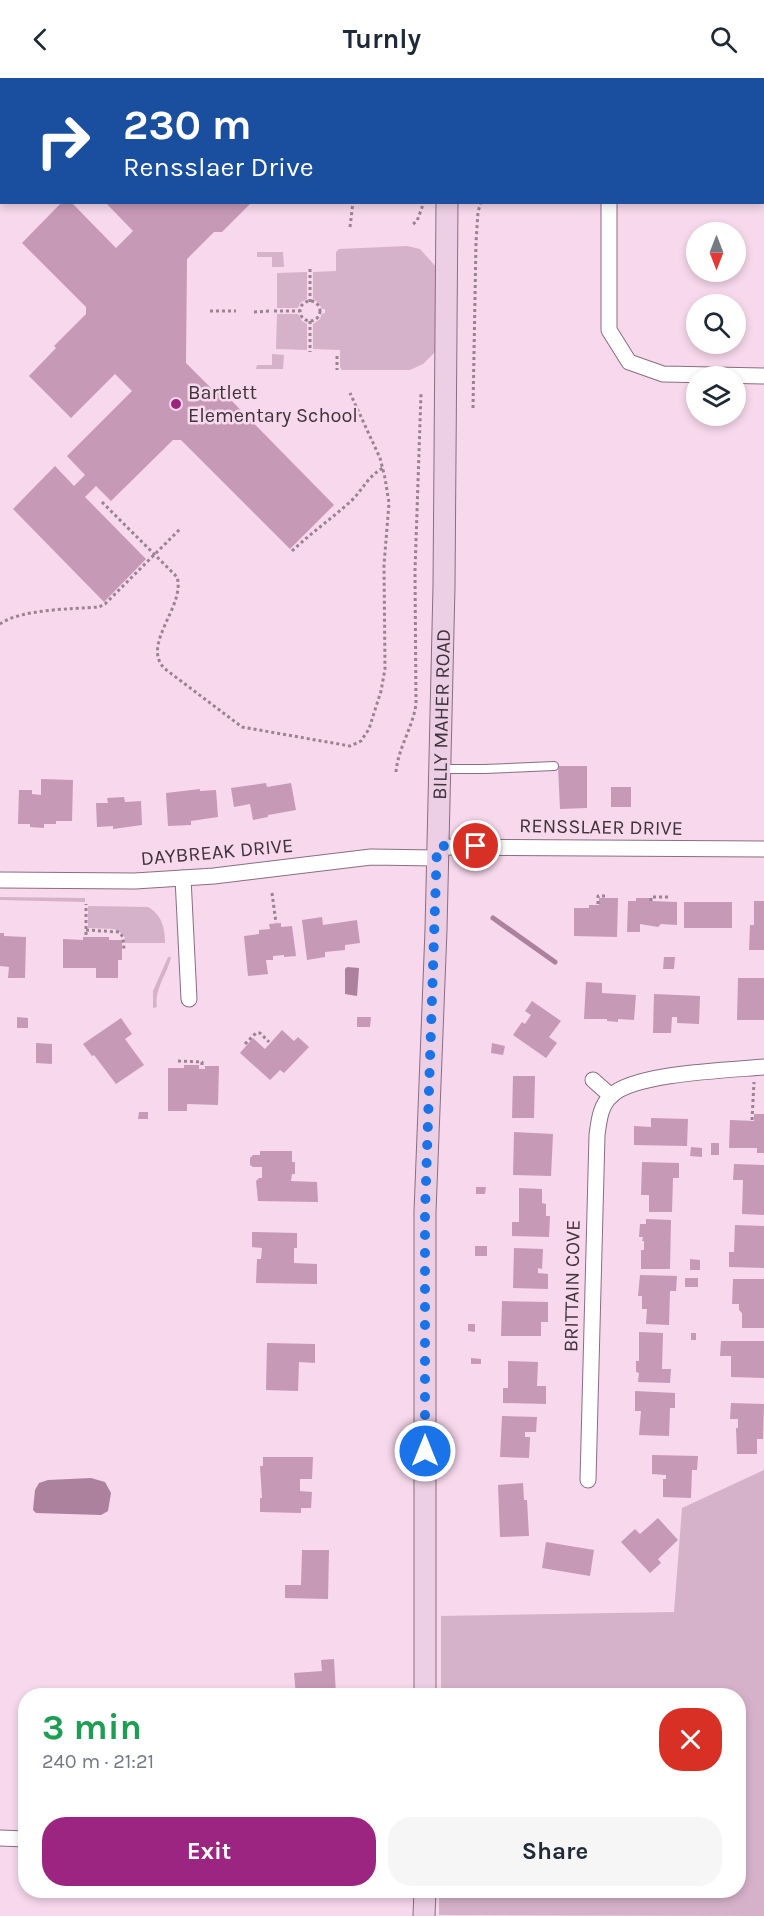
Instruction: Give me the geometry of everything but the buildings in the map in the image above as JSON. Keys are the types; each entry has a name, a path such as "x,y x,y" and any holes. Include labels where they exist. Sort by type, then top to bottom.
{"main road":[{"name":"BILLY MAHER ROAD","path":"425,1688 425,1212 440,769 447,204"},
{"path":"424,1898 424,1916"}],"street":[{"path":"609,204 609,330 629,362 663,374 764,376"},
{"name":"RENSSLAER DRIVE","path":"437,852 764,849"},
{"name":"DAYBREAK DRIVE","path":"0,880 135,881 183,878 437,852"},
{"path":"183,878 189,999"},
{"path":"593,1080 611,1096 624,1087 643,1080 764,1067"},
{"name":"BRITTAIN COVE","path":"588,1480 597,1135 603,1106 611,1096"},
{"path":"0,1838 18,1839"}],"lane":[{"path":"440,769 554,766"}],"path":[{"path":"350,227 353,204"},
{"path":"412,224 417,221 423,204"},
{"path":"473,408 476,242 480,204"},
{"path":"310,269 310,302"},
{"path":"310,302 316,304 320,313 316,319 310,321 302,317 300,311 302,305 310,302"},
{"path":"210,311 236,311"},
{"path":"254,312 300,311"},
{"path":"310,321 310,352"},
{"path":"337,356 337,370"},
{"path":"102,502 172,570 179,584 178,597 159,640 161,665 165,669 242,727 354,745 361,741 369,729 386,669 384,565 389,503 382,468 374,444 350,393"},
{"path":"396,772 416,704 417,640 414,572 421,393"},
{"path":"292,551 352,500 370,478 382,468"},
{"path":"0,624 20,616 54,609 99,607 105,604 180,529"},
{"path":"272,893 276,923"},
{"path":"598,904 598,896 608,896"},
{"path":"651,901 651,897 669,897"},
{"path":"86,904 86,935"},
{"path":"86,930 119,932 123,937 124,950"},
{"path":"245,1044 256,1033 260,1033 269,1042"},
{"path":"178,1061 202,1062 202,1068"},
{"path":"752,1119 754,1081"}],"shaded area":[{"path":"407,246 420,249 437,268 436,351 423,364 410,370 342,370 340,350 313,349 313,324 325,313 325,309 322,309 313,299 313,272 336,271 336,252 339,249"},
{"path":"257,252 283,252 284,267 272,267 272,257 257,257"},
{"path":"307,272 307,299 300,303 298,308 277,308 277,273"},
{"path":"277,314 298,314 307,324 307,350 276,349"},
{"path":"272,354 284,355 283,369 256,369 257,365 272,365"},
{"path":"0,897 85,898 85,902 0,900"},
{"path":"88,906 148,907 157,914 162,922 165,943 125,943 124,935 114,929 88,928"},
{"path":"168,957 171,957 157,994 157,1007 153,1008 153,991"},
{"path":"347,967 359,968 357,996 345,994 345,969"},
{"path":"764,1470 764,1916 439,1915 439,1898 746,1898 746,1688 441,1688 441,1616 674,1612 682,1508"},
{"path":"91,1478 105,1482 111,1493 108,1511 101,1515 36,1513 33,1510 35,1490 39,1483 48,1480"}],"waterway":[{"path":"493,918 555,962"}],"place":[{"name":"Bartlett Elementary School","path":"176,404"}],"route":[{"path":"425,1451 425,1212 437,846 476,846"}]}
